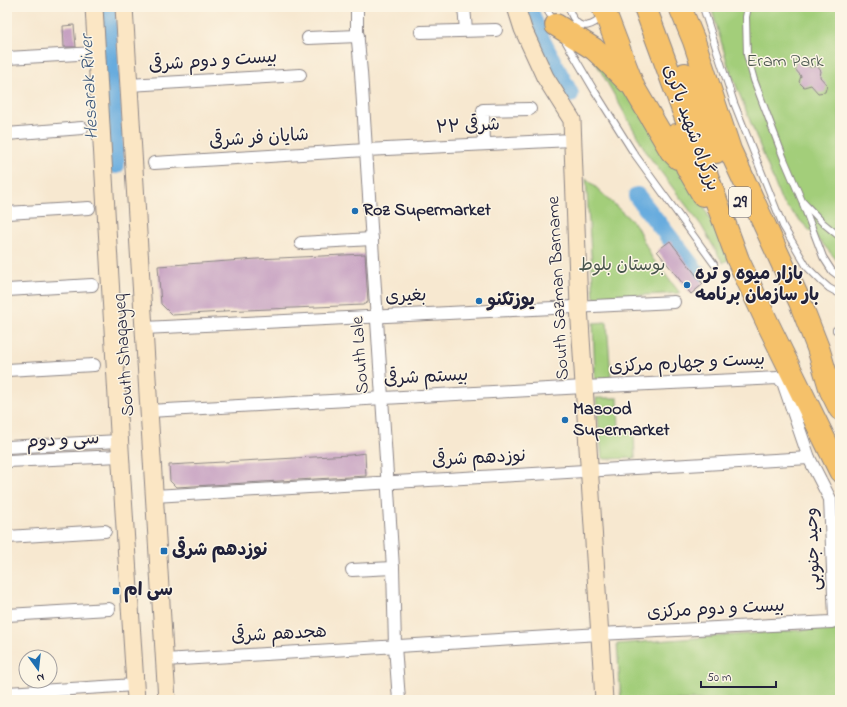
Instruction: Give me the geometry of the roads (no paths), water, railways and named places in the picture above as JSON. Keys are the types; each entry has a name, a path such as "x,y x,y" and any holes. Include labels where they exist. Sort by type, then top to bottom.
{"highway":[{"name":"29","path":"634,7 687,167 734,250 768,324 840,471"},
{"name":"بزرگراه شهید باکری","path":"645,7 734,250"},
{"name":"29","path":"661,7 671,39 718,156 835,400"},
{"name":"29","path":"680,7 694,42 730,150 800,302 818,348 835,400"},
{"path":"687,7 694,42"},
{"path":"609,9 634,88 671,151 687,167"},
{"path":"609,9 687,167"},
{"path":"550,16 598,52 634,88"}],"main road":[{"name":"South Shaqayeq","path":"94,7 114,449 135,693"},
{"name":"South Shaqayeq","path":"124,7 167,700"},
{"name":"South Sazman Barname","path":"516,7 523,29 545,77 572,120 579,306 604,700"}],"street":[{"name":"South Lale","path":"357,7 393,568 398,700"},
{"path":"464,7 466,30"},
{"path":"421,32 496,30"},
{"path":"308,38 358,36"},
{"path":"7,58 96,52"},
{"name":"بیست و دوم شرقی","path":"129,85 300,75"},
{"path":"484,144 483,110 530,109"},
{"path":"7,134 82,128"},
{"name":"۲۲ شرقی","path":"366,150 572,140"},
{"name":"شایان فر شرقی","path":"154,164 366,150"},
{"path":"7,213 88,208"},
{"path":"301,243 372,239"},
{"path":"7,290 92,285"},
{"name":"بغیری","path":"144,328 674,302"},
{"path":"7,370 94,365"},
{"name":"بیست و چهارم مرکزی","path":"584,387 778,378 783,382 809,458"},
{"name":"بیستم شرقی","path":"149,411 584,387"},
{"path":"12,447 12,461"},
{"name":"سی و دوم","path":"12,447 114,449"},
{"name":"سی و دوم","path":"12,461 114,449"},
{"name":"نوزدهم شرقی","path":"154,496 809,458"},
{"name":"وحید جنوبی","path":"809,458 830,499 834,621"},
{"path":"7,537 105,531"},
{"path":"352,570 393,568"},
{"path":"7,616 109,609"},
{"name":"بیست و دوم مرکزی","path":"395,646 834,621"},
{"name":"هجدهم شرقی","path":"164,660 395,646"},
{"path":"7,693 135,693"}],"lane":[{"path":"569,7 574,19 579,25 588,26 598,22 609,9"},
{"path":"704,7 734,103 784,226 807,267 821,282 840,294"},
{"path":"748,7 746,17 747,56 754,80 823,257 832,271 840,277"},
{"path":"550,16 633,152 714,264"},
{"path":"802,200 823,223 840,238"}],"waterway":[{"name":"Hesarak River","path":"107,7 116,165"},
{"path":"529,7 542,41 570,94"},
{"path":"637,196 697,273"}],"place":[{"name":"Roz Supermarket","path":"355,211"},
{"name":"بازار میوه و تره بار سازمان برنامه","path":"687,285"},
{"name":"یوزتکنو","path":"479,301"},
{"name":"Masood Supermarket","path":"565,420"},
{"name":"نوزدهم شرقی","path":"164,551"},
{"name":"سی ام","path":"116,591"}],"park label":[{"name":"Eram Park","path":"785,62"},
{"name":"بوستان بلوط","path":"622,266"}]}
